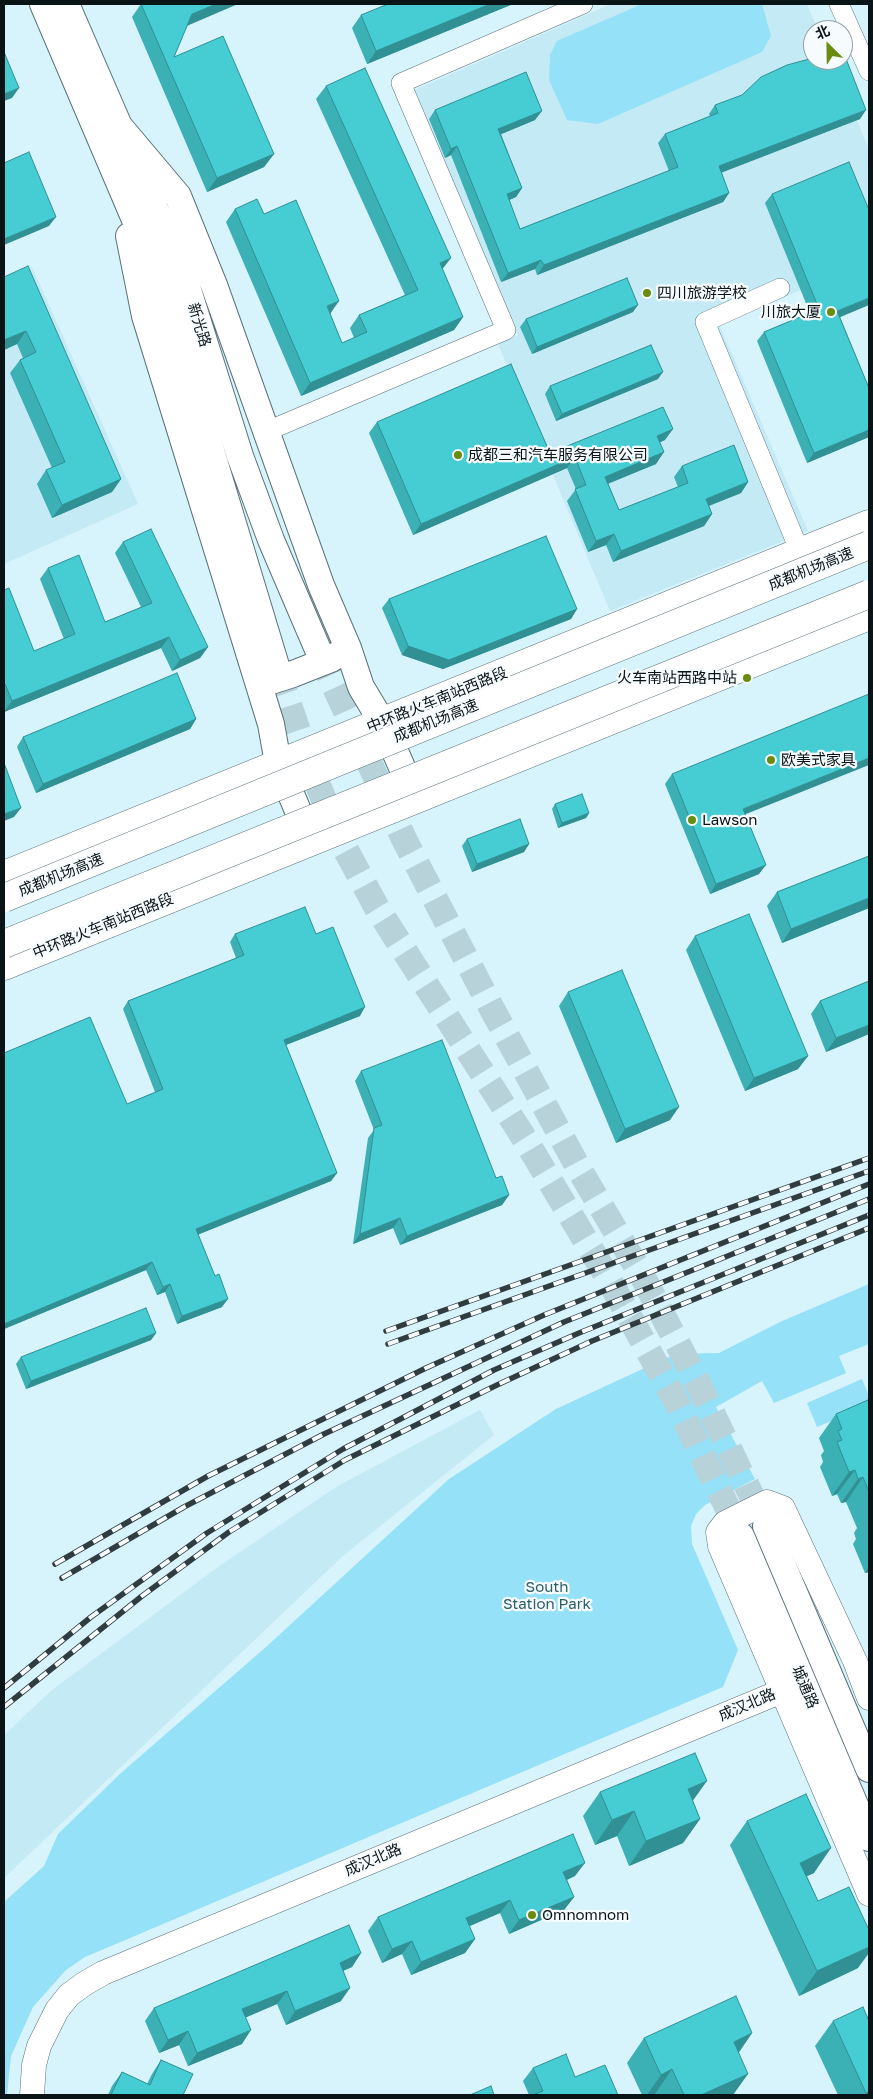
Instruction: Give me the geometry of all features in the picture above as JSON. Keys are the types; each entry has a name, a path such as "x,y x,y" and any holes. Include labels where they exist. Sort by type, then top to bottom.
{"main road":[{"path":"43,4 156,269 267,674 271,724 278,763 311,842"},
{"name":"新光路","path":"66,4 182,271 240,456 271,540 319,652"},
{"path":"119,126 178,196 214,285 265,432 321,585 348,648 361,687 382,722 416,799"},
{"name":"中环路火车南站西路段","path":"4,875 869,524"},
{"name":"成都机场高速","path":"4,898 869,545"},
{"path":"4,944 869,594"},
{"name":"中环路火车南站西路段","path":"4,966 869,616"},
{"path":"267,674 271,681 293,674 331,659 348,648"},
{"name":"城通路","path":"766,1526 869,1769"},
{"name":"城通路","path":"741,1536 869,1838"}],"street":[{"path":"265,432 506,330 401,83 583,4"},
{"path":"839,4 869,71"},
{"path":"780,288 705,322 800,552"},
{"path":"869,1698 862,1658 783,1508 767,1502 725,1523 718,1532 720,1546 869,1894"},
{"name":"成汉北路","path":"32,2095 34,2065 39,2046 57,2010 69,1995 103,1973 782,1691"}],"shaded area":[{"name":"四川旅游学校","path":"611,4 807,4 814,20 803,20 803,70 835,70 869,149 869,262 719,324 808,531 610,611 498,344 518,335 415,90"},
{"path":"32,267 138,504 4,564 4,279"},
{"path":"480,1410 494,1435 344,1555 4,1878 4,1735 52,1690 218,1567 336,1487"}],"green space":[{"path":"642,4 762,4 771,36 762,52 598,124 567,120 549,80 550,55 557,41"},
{"name":"South Station Park","path":"869,1284 869,1344 839,1356 846,1373 774,1403 762,1381 716,1407 755,1479 705,1505 696,1514 691,1526 692,1544 738,1650 723,1687 85,1957 66,1970 33,2007 11,2056 7,2095 4,2095 4,1902 44,1866 58,1834 121,1773 266,1647 449,1479 556,1409 675,1354 719,1353 780,1322"},
{"path":"862,1379 869,1396 869,1405 817,1427 807,1403"}],"building":[{"path":"141,4 216,4 192,14 174,57 223,36 274,154 217,178"},
{"path":"388,4 490,4 376,51 361,15"},
{"path":"4,52 19,88 4,94"},
{"path":"803,61 803,70 850,70 866,110 719,166 729,193 544,265 541,260 508,273 457,146 451,149 435,110 526,72 542,111 498,129 522,188 507,194 520,229 678,167 665,134 718,113 715,105 742,95 761,77 787,65"},
{"path":"365,68 451,258 440,263 463,317 310,383 235,209 257,199 264,214 296,200 339,301 327,306 342,343 367,332 359,315 418,290 326,86"},
{"path":"29,152 56,217 4,239 4,163"},
{"name":"川旅大厦","path":"849,162 869,210 869,298 837,311 869,388 869,430 814,453 764,332 819,309 772,194"},
{"path":"28,266 121,479 62,505 46,470 65,462 20,360 36,352 26,331 4,340 4,277"},
{"path":"627,278 638,305 537,347 526,319"},
{"path":"651,345 663,372 562,414 550,386"},
{"path":"511,364 550,453 663,407 673,429 657,436 664,452 605,477 619,510 688,483 682,466 734,445 748,482 706,499 712,514 621,551 614,534 596,541 575,489 586,485 575,457 421,524 377,422"},
{"path":"151,529 208,647 180,660 169,637 12,701 4,685 4,590 9,588 34,651 75,634 48,568 79,555 105,622 152,603 123,542"},
{"path":"546,536 577,609 449,660 408,646 389,599"},
{"path":"177,673 196,719 43,784 23,737"},
{"path":"869,694 869,758 743,809 766,865 716,884 672,774"},
{"path":"4,763 21,808 4,814"},
{"path":"582,794 589,813 562,823 555,804"},
{"path":"520,819 529,844 477,864 467,839"},
{"path":"869,856 869,898 791,929 777,892"},
{"path":"305,907 316,934 333,927 365,1007 284,1040 337,1173 196,1229 215,1276 219,1274 228,1299 182,1316 170,1284 163,1287 152,1262 4,1324 4,1053 90,1017 127,1104 163,1089 128,1001 244,955 235,934"},
{"path":"749,914 808,1056 754,1078 695,936"},
{"path":"622,970 679,1107 625,1129 568,992"},
{"path":"869,981 869,1025 836,1038 820,1001"},
{"path":"442,1040 496,1178 502,1176 509,1195 407,1236 400,1218 360,1234 374,1128 382,1125 361,1071"},
{"path":"146,1308 156,1333 31,1381 21,1357"},
{"path":"868,1400 869,1492 863,1477 858,1479 855,1470 849,1472 837,1442 842,1440 838,1431 842,1429 836,1414"},
{"path":"695,1753 707,1781 688,1789 700,1819 646,1841 634,1811 612,1820 600,1792"},
{"path":"806,1794 831,1848 800,1863 818,1901 849,1887 869,1930 869,1947 817,1971 747,1821"},
{"path":"573,1834 585,1863 563,1872 574,1897 519,1920 510,1900 466,1918 475,1939 421,1962 412,1941 392,1949 378,1917"},
{"path":"349,1925 361,1953 340,1963 350,1988 295,2011 287,1991 242,2009 251,2030 197,2053 188,2031 168,2040 154,2008"},
{"path":"736,1996 752,2033 734,2042 748,2074 701,2095 684,2095 672,2069 661,2075 644,2038"},
{"path":"863,2007 869,2021 869,2091 866,2093 833,2021"},
{"path":"566,2054 575,2077 605,2065 618,2095 533,2095 543,2091 533,2068"},
{"path":"161,2060 193,2074 183,2095 111,2095 122,2072 150,2085"},
{"path":"491,2086 494,2095 470,2095"}],"tunnel":[{"path":"319,652 404,839 491,1007 579,1169 645,1281 696,1379 766,1526"},
{"path":"277,669 308,761 341,841 377,908 526,1141 608,1278 676,1401 741,1536"}],"railway":[{"path":"386,1331 869,1158"},
{"path":"388,1344 869,1171"},
{"path":"55,1564 208,1476 426,1368 544,1315 869,1184"},
{"path":"62,1578 184,1507 324,1434 564,1322 869,1199"},
{"path":"4,1688 91,1617 207,1533 343,1449 494,1370 579,1333 869,1215"},
{"path":"4,1707 142,1596 229,1532 345,1460 497,1385 592,1341 869,1228"}],"place":[{"name":"四川旅游学校","path":"647,293"},
{"name":"川旅大厦","path":"831,312"},
{"name":"成都三和汽车服务有限公司","path":"458,455"},
{"name":"火车南站西路中站","path":"747,678"},
{"name":"欧美式家具","path":"771,760"},
{"name":"Lawson","path":"692,820"},
{"name":"Omnomnom","path":"532,1915"}]}
